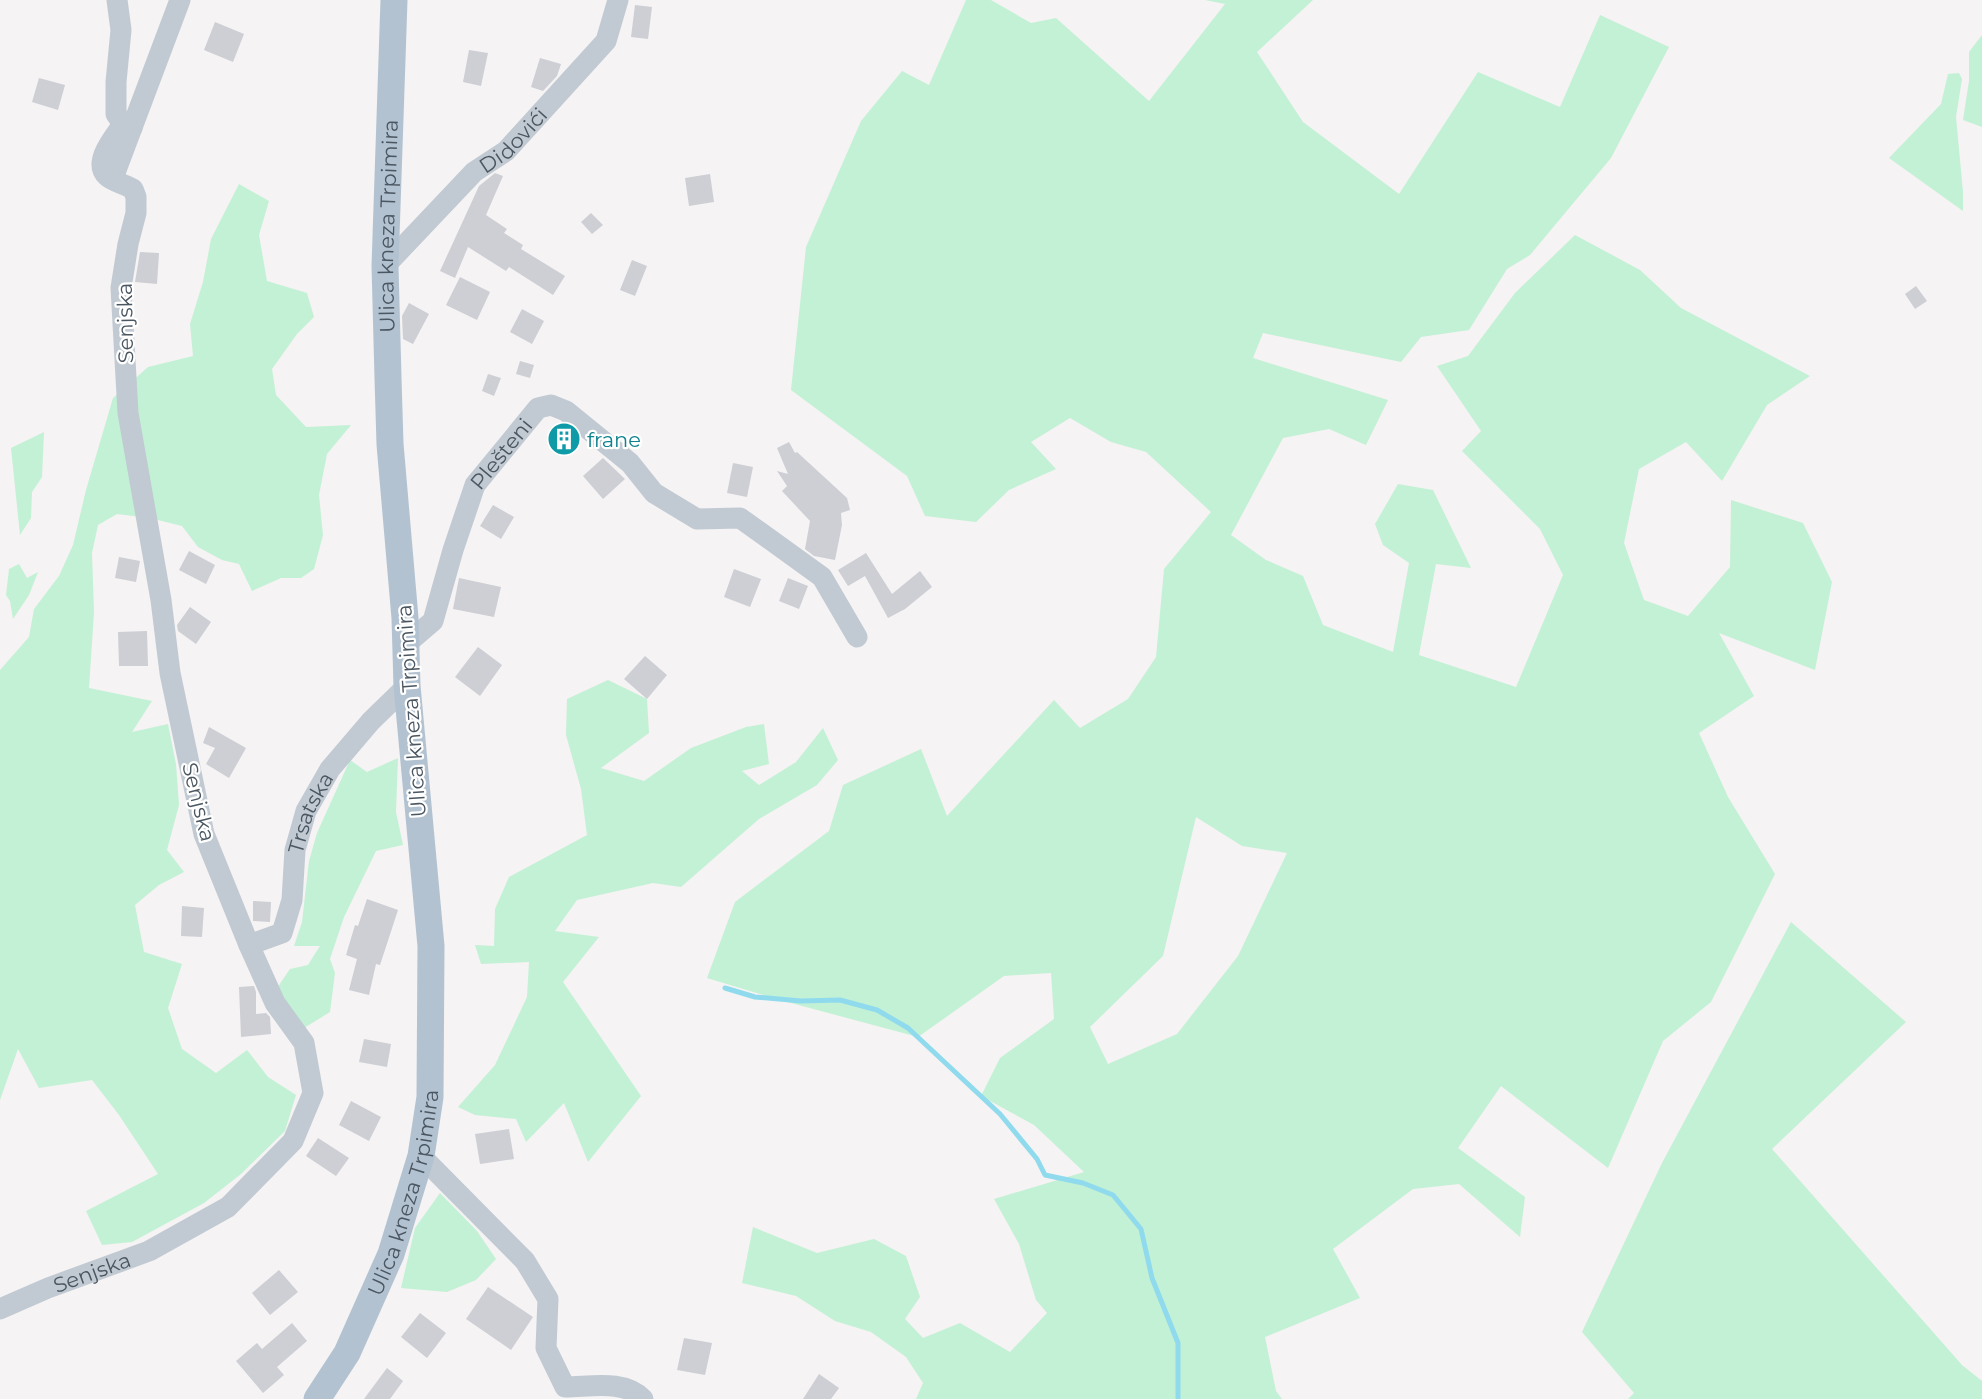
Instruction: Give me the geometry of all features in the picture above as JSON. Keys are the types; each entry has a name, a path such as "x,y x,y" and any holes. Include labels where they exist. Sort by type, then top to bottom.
{"main road":[{"name":"Ulica kneza Trpimira","path":"317,1399 347,1353 391,1254 421,1155 430,1097 431,946 407,686 405,618 390,444 385,266 394,0"}],"street":[{"path":"117,0 121,30 116,82 116,114 127,126"},
{"path":"116,170 127,126 180,0"},
{"name":"Didovići","path":"385,266 474,171 506,151 606,41 618,0"},
{"name":"Senjska","path":"0,1309 48,1288 149,1251 228,1207 293,1141 313,1093 304,1043 275,1003 204,834 170,673 161,600 128,413 121,288 136,213 136,196 133,189 107,176 102,160 127,126"},
{"name":"Plešteni","path":"405,645 433,621 453,550 475,485 538,408 551,405 566,411 630,463 654,493 698,519 740,518 822,577 857,637"},
{"name":"Trsatska","path":"249,945 282,933 292,900 295,850 306,811 330,769 371,721 407,686"},
{"path":"421,1155 525,1261 548,1299 546,1348 564,1387 617,1386 635,1391 643,1399"}],"green space":[{"path":"966,0 991,0 1031,23 1056,18 1149,101 1225,4 1205,0 1313,0 1257,52 1303,122 1399,194 1478,72 1560,107 1600,15 1669,47 1611,158 1530,255 1507,269 1469,330 1421,337 1401,362 1263,333 1253,358 1388,400 1366,445 1329,429 1283,438 1231,535 1266,560 1303,576 1323,625 1393,652 1409,563 1383,545 1375,524 1398,484 1433,490 1471,568 1436,564 1419,655 1516,687 1563,575 1540,529 1462,451 1481,431 1437,366 1468,356 1515,293 1575,235 1640,270 1681,308 1810,376 1767,405 1722,481 1686,442 1639,469 1624,543 1644,600 1688,616 1730,567 1731,500 1803,523 1832,582 1815,670 1719,633 1754,696 1699,733 1728,797 1775,874 1711,1002 1663,1041 1608,1168 1501,1086 1458,1148 1525,1197 1520,1237 1459,1184 1413,1189 1333,1249 1360,1298 1265,1337 1276,1391 1282,1399 916,1399 923,1383 906,1357 871,1332 835,1321 796,1296 742,1283 753,1227 817,1253 874,1239 906,1256 920,1297 905,1319 923,1338 960,1323 1010,1352 1047,1313 1036,1300 1019,1244 994,1199 1084,1172 1034,1125 981,1096 1000,1058 1054,1019 1051,973 1004,976 918,1037 707,978 735,902 829,831 843,785 921,749 947,816 1054,700 1080,728 1128,699 1156,657 1164,569 1211,512 1146,452 1111,442 1070,418 1031,442 1056,469 1009,490 976,522 925,516 907,476 791,390 806,247 861,121 902,71 929,85","holes":["1196,817 1242,846 1287,853 1238,956 1177,1034 1108,1064 1090,1027 1163,956"]},
{"path":"1982,35 1982,127 1963,120 1969,81 1969,52"},
{"path":"1959,73 1962,79 1956,117 1963,211 1889,158 1941,104 1948,74"},
{"path":"239,184 269,201 259,235 267,281 307,293 314,317 297,334 272,369 276,395 306,427 351,425 327,454 319,495 323,535 314,569 301,578 281,578 252,591 239,564 222,560 198,547 182,526 150,518 117,514 98,525 92,553 94,612 89,688 152,701 132,732 168,724 176,764 179,805 167,850 184,872 159,885 135,905 144,952 182,964 168,1008 182,1049 216,1073 247,1050 268,1077 296,1095 285,1131 241,1174 204,1203 132,1242 102,1245 86,1211 158,1174 119,1115 92,1080 39,1088 18,1049 0,1100 0,670 29,637 34,609 59,576 73,545 86,490 113,398 148,367 193,356 190,324 203,282 211,239"},
{"path":"44,432 42,477 32,492 31,518 20,535 11,448"},
{"path":"19,564 27,578 38,572 29,595 13,619 10,601 6,595 9,569"},
{"path":"608,680 647,699 649,733 601,768 644,781 691,748 746,727 764,724 769,764 742,771 759,785 796,762 823,728 838,760 817,785 759,819 681,887 653,883 577,900 555,931 599,937 563,982 641,1096 588,1162 564,1103 526,1142 516,1119 475,1115 458,1107 495,1065 527,997 529,962 481,964 475,945 494,946 495,909 509,877 587,835 581,789 566,735 567,699"},
{"path":"398,758 396,812 403,845 376,851 344,917 330,959 335,973 330,1012 304,1028 275,991 290,969 308,965 320,946 294,946 302,922 309,861 317,833 350,760 367,772"},
{"path":"1791,922 1906,1022 1772,1149 1962,1365 1982,1381 1982,1399 1628,1399 1634,1393 1582,1332 1662,1163"},
{"path":"440,1193 477,1231 496,1259 476,1280 447,1292 401,1288 415,1228"}],"building":[{"path":"635,5 652,7 648,39 631,37"},
{"path":"215,22 244,34 233,62 204,50"},
{"path":"469,50 488,53 481,86 463,82"},
{"path":"540,58 561,64 557,76 543,91 531,87"},
{"path":"39,78 65,85 58,110 32,102"},
{"path":"495,173 503,176 486,215 507,229 504,233 523,245 521,249 565,276 553,295 509,267 506,271 468,247 455,278 440,271 479,186"},
{"path":"710,174 714,202 689,206 685,178"},
{"path":"591,213 603,225 592,234 581,222"},
{"path":"140,252 159,253 157,284 135,282"},
{"path":"632,260 647,266 635,296 620,290"},
{"path":"460,277 490,292 477,320 446,305"},
{"path":"1916,286 1927,301 1915,309 1905,294"},
{"path":"409,303 429,314 413,344 403,339 402,316"},
{"path":"522,309 544,321 532,344 510,332"},
{"path":"520,361 534,365 530,378 516,374"},
{"path":"488,374 501,378 494,396 482,391"},
{"name":"frane","path":"563,426 577,442 565,452 552,436"},
{"path":"789,442 795,453 797,452 847,498 850,510 841,513 842,525 835,560 814,556 805,549 810,521 782,491 787,486 777,471 788,474 777,448"},
{"path":"603,458 625,479 603,499 583,476"},
{"path":"733,463 753,467 747,497 727,493"},
{"path":"493,505 514,517 501,539 480,526"},
{"path":"189,551 215,565 206,584 179,570"},
{"path":"866,553 892,594 920,571 932,587 905,609 888,618 865,576 848,586 838,570"},
{"path":"119,557 140,561 136,582 115,578"},
{"path":"734,569 761,579 750,607 724,597"},
{"path":"459,578 501,587 494,617 453,609"},
{"path":"788,578 808,586 799,609 779,601"},
{"path":"190,607 211,622 196,644 178,631 177,625"},
{"path":"147,631 148,666 119,666 118,632"},
{"path":"478,647 502,665 480,696 455,677"},
{"path":"645,656 667,675 647,699 624,679"},
{"path":"209,727 246,748 229,778 206,764 215,748 203,743"},
{"path":"367,899 398,910 380,965 376,964 369,995 349,990 357,959 346,955 355,925 358,926"},
{"path":"253,901 271,902 270,922 253,921"},
{"path":"182,906 204,908 202,937 181,936"},
{"path":"254,986 256,1014 266,1013 270,1017 271,1034 241,1037 239,987"},
{"path":"364,1039 391,1044 387,1067 359,1062"},
{"path":"351,1101 381,1117 369,1141 339,1125"},
{"path":"509,1129 514,1159 480,1164 475,1134"},
{"path":"318,1138 349,1158 336,1176 306,1156"},
{"path":"279,1270 298,1292 270,1315 252,1293"},
{"path":"488,1287 533,1317 511,1350 466,1319"},
{"path":"420,1313 446,1333 427,1358 401,1337"},
{"path":"292,1323 307,1341 277,1367 284,1375 263,1393 236,1361 257,1343 262,1349"},
{"path":"684,1338 712,1343 705,1375 677,1370"},
{"path":"387,1368 403,1381 390,1399 364,1399"},
{"path":"819,1374 839,1388 831,1399 803,1399"}],"waterway":[{"path":"725,988 755,997 801,1001 840,1000 877,1010 908,1028 1000,1114 1037,1159 1045,1175 1083,1183 1113,1195 1141,1229 1152,1278 1178,1343 1178,1399"}],"place":[{"name":"frane","path":"564,439"}]}
